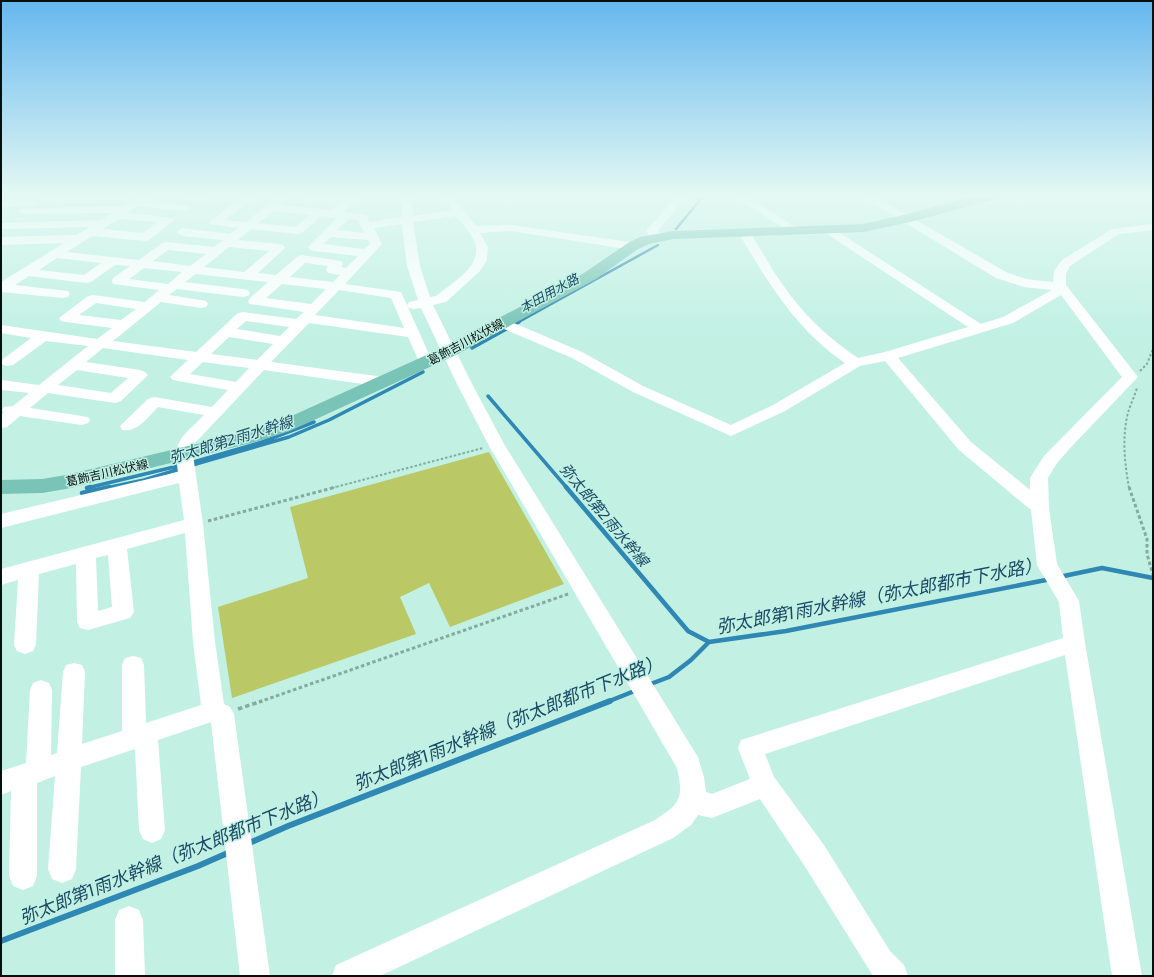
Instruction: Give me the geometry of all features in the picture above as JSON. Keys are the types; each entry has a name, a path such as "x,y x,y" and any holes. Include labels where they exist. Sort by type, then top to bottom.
{"main road":[{"name":"葛飾吉川松伏線","path":"1,487 42,486 66,482 252,438 283,427 448,352 590,276 633,246 647,240"}],"street":[{"path":"1,241 56,240"},
{"path":"4,284 27,272 78,240"},
{"path":"1,422 9,410 43,389 75,365 231,240 279,248 247,276"},
{"path":"321,240 314,247 368,253"},
{"path":"255,976 218,713 204,642 194,524 184,455 186,443 368,253 376,244 374,240"},
{"path":"347,976 664,829 682,817 693,802 693,782 688,765 496,444 467,392 426,304 416,275 409,240"},
{"path":"401,307 426,304 441,299 474,271 480,260 482,247 478,240"},
{"path":"590,240 633,246"},
{"path":"749,240 788,301 822,337 843,356 855,363"},
{"path":"843,240 980,329"},
{"path":"941,240 1002,274 1024,283 1062,288"},
{"path":"1103,240 1066,263 1060,268 1058,276 1062,288 1130,377 1066,442 1050,460 1039,478 1040,508 1047,565 1069,601 1074,643 1127,976"},
{"path":"217,252 166,246 118,281 243,293"},
{"path":"55,254 336,286 396,295 426,363"},
{"path":"306,317 255,301 302,259 337,264 332,270 350,272"},
{"path":"27,272 86,279 112,261"},
{"path":"4,284 63,294"},
{"path":"502,323 577,356 638,389 731,431 779,408 855,363 888,356 1008,320 1062,288"},
{"path":"159,298 202,304"},
{"path":"125,325 66,318 93,299 148,306"},
{"path":"240,387 178,377 243,316 306,317 413,334"},
{"path":"4,331 384,382"},
{"path":"226,332 283,341"},
{"path":"8,362 43,336"},
{"path":"888,356 965,446 1040,508"},
{"path":"1,384 115,398 140,375 75,365"},
{"path":"128,426 154,402 215,412"},
{"path":"9,410 82,420"},
{"path":"1,521 188,475"},
{"path":"1,577 194,524"},
{"path":"86,554 88,622 123,612 117,545"},
{"path":"26,645 29,569"},
{"path":"893,976 880,960 814,855 765,784 750,748 1074,643"},
{"path":"133,665 152,830"},
{"path":"62,869 74,672"},
{"path":"23,876 21,777 41,690"},
{"path":"21,777 140,736 218,713"},
{"path":"693,802 712,806 765,784"},
{"path":"130,920 130,976"}],"path":[{"path":"1153,349 1145,368 1130,377 1137,388 1128,417 1124,444 1125,467 1130,493 1147,539 1147,554 1153,575"},
{"path":"194,524 496,444"},
{"path":"218,713 583,588"}],"green space":[{"path":"489,452 564,584 450,627 429,583 400,597 416,634 232,698 218,607 308,578 290,507"}],"waterway":[{"name":"本田用水路","path":"517,323 658,245"},
{"name":"本田用水路","path":"472,348 519,322"},
{"name":"弥太郎第2雨水幹線","path":"189,466 289,437 329,420 423,372"},
{"name":"弥太郎第2雨水幹線","path":"488,396 567,488"},
{"name":"弥太郎第2雨水幹線","path":"190,463 262,442 314,422"},
{"name":"本田用水路","path":"91,487 87,488 182,465"},
{"name":"弥太郎第2雨水幹線","path":"106,488 144,480 183,468"},
{"name":"弥太郎第2雨水幹線","path":"82,493 110,487"},
{"name":"弥太郎第2雨水幹線","path":"566,487 688,631 709,642"},
{"name":"弥太郎第1雨水幹線（弥太郎都市下水路）","path":"1059,577 1102,568 1153,578"},
{"name":"弥太郎第1雨水幹線（弥太郎都市下水路）","path":"709,642 786,631 1051,579"},
{"name":"弥太郎第1雨水幹線（弥太郎都市下水路）","path":"648,685 669,677 691,660 709,642"},
{"name":"弥太郎第1雨水幹線（弥太郎都市下水路）","path":"607,702 637,690"},
{"name":"弥太郎第1雨水幹線（弥太郎都市下水路）","path":"247,844 288,826 610,701"},
{"name":"弥太郎第1雨水幹線（弥太郎都市下水路）","path":"1,941 198,866 230,852"}]}
